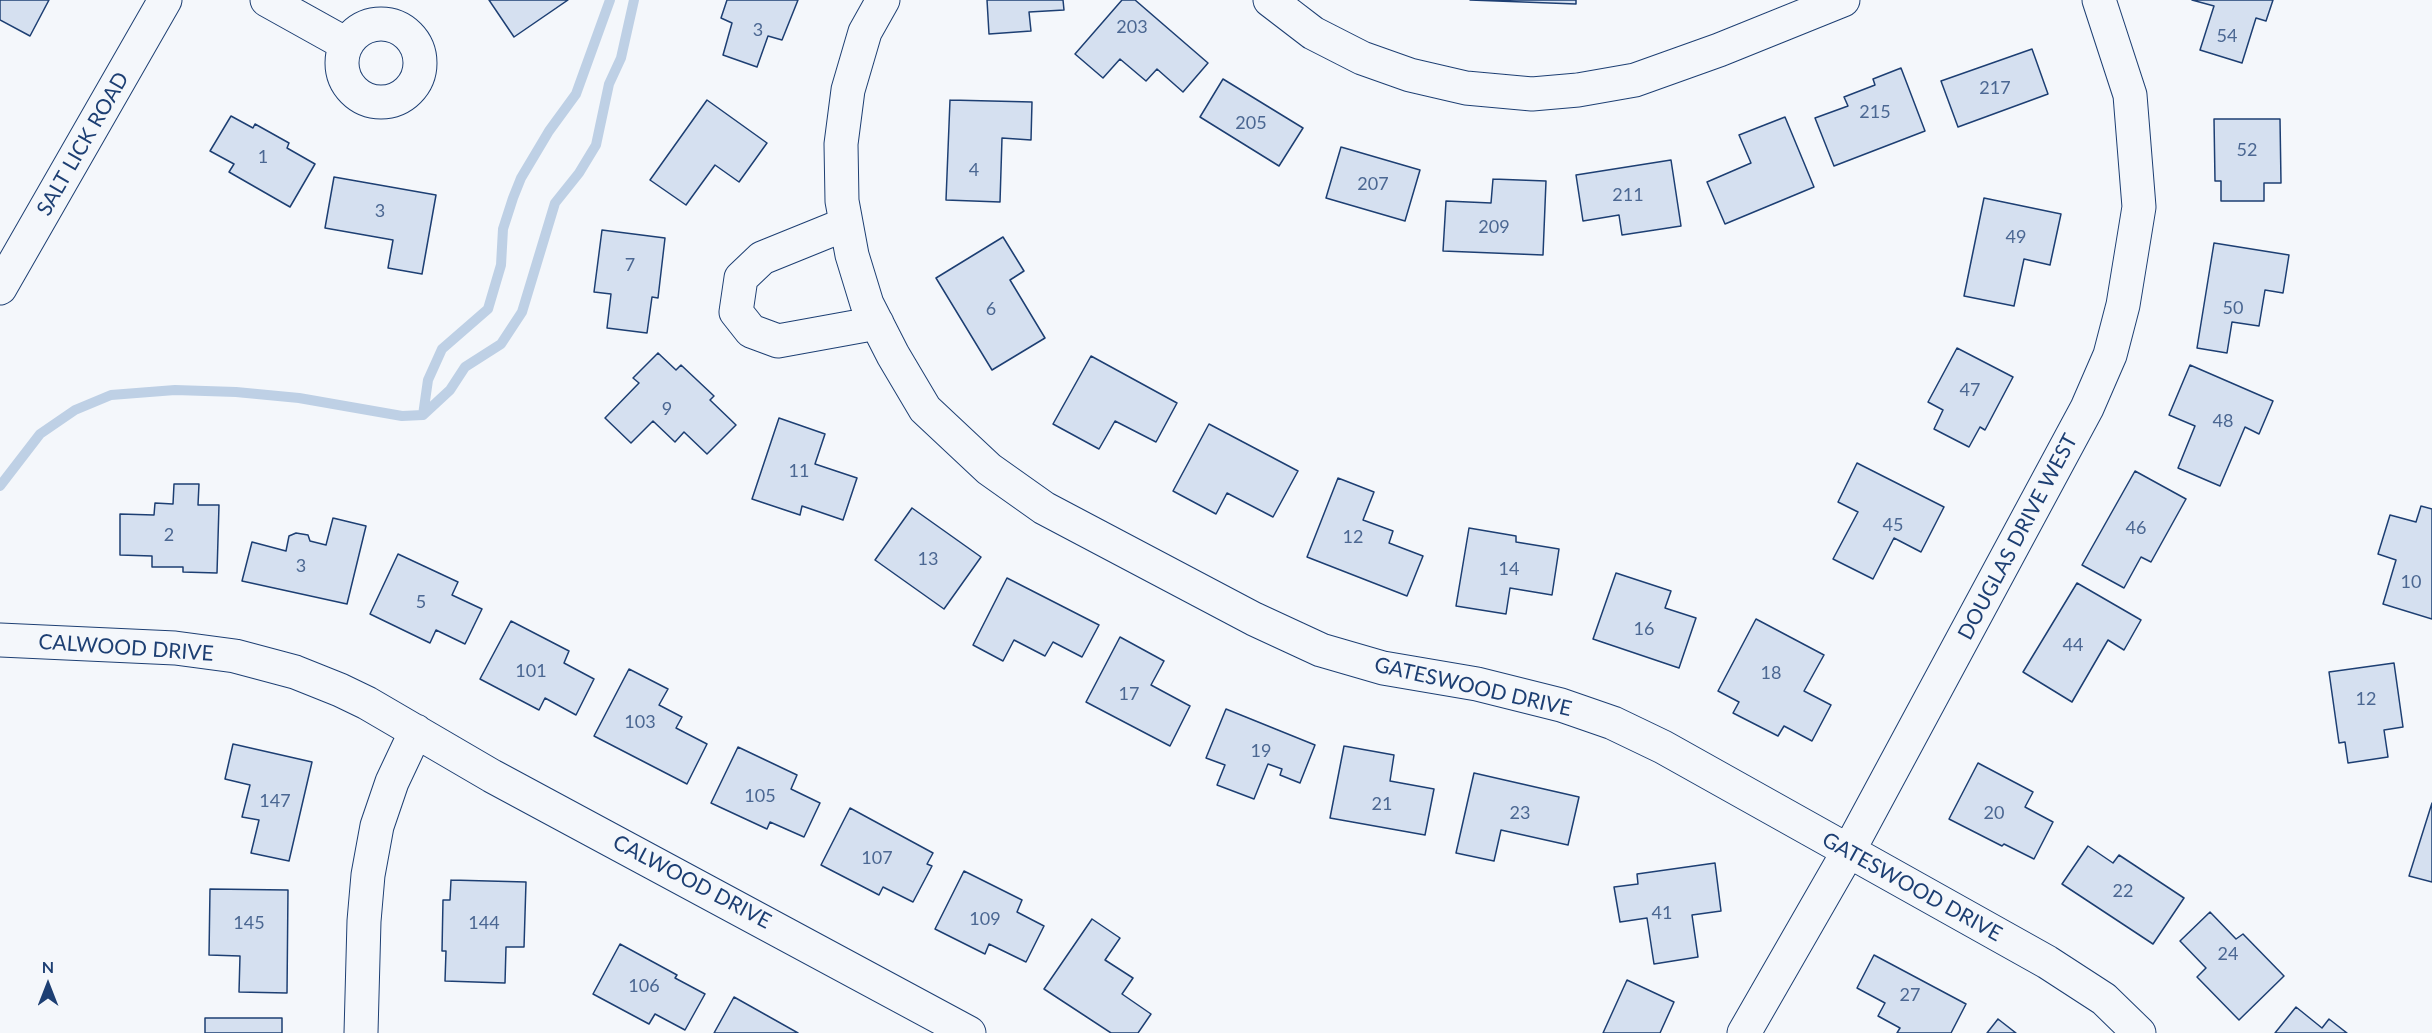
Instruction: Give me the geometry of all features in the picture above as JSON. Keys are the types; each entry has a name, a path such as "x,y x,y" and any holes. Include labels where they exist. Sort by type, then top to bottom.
{"street":[{"name":"SALT LICK ROAD","path":"0,288 165,0"},
{"path":"267,0 346,44"},
{"name":"GATESWOOD DRIVE","path":"883,0 865,32 848,90 841,144 842,201 852,255 867,304 892,355 926,409 989,470 1044,508 1254,619 1321,650 1383,668 1477,684 1561,705 1613,723 1663,747 2048,962 2104,999 2139,1033"},
{"path":"1270,0 1312,33 1362,58 1410,75 1466,88 1532,94 1578,90 1635,80 1719,50 1843,0"},
{"name":"DOUGLAS DRIVE WEST","path":"1744,1033 1848,852 2087,408 2110,355 2124,305 2139,207 2130,95 2099,0"},
{"path":"846,224 762,258 741,278 736,312 751,332 778,341 877,323"},
{"name":"CALWOOD DRIVE","path":"0,640 175,648 235,656 295,672 340,690 367,703 492,776 969,1033"},
{"path":"361,1033 364,921 377,826 392,782 416,731"}],"building":[{"path":"0,0 49,0 30,36 0,20"},
{"path":"489,0 568,0 514,37"},
{"path":"727,0 798,0 782,40 768,36 757,67 723,55 732,23 721,18"},
{"path":"987,0 1063,0 1064,10 1029,12 1031,31 989,34"},
{"path":"1122,0 1135,0 1208,63 1183,92 1157,69 1146,81 1120,59 1103,78 1075,54"},
{"path":"1470,0 1576,0 1576,4"},
{"path":"2192,0 2273,0 2266,21 2256,18 2242,63 2200,50 2214,6"},
{"path":"2032,49 2048,94 1958,127 1941,81"},
{"path":"1901,68 1925,131 1834,166 1815,118 1848,106 1844,97 1875,85 1873,79"},
{"path":"1223,79 1303,128 1279,166 1200,117"},
{"path":"707,100 767,143 739,182 715,165 686,205 650,180"},
{"path":"950,100 1032,102 1031,140 1002,138 1000,202 946,200"},
{"path":"231,116 253,128 255,124 289,143 287,148 315,164 290,207 229,172 234,164 210,151"},
{"path":"1785,117 1814,187 1725,224 1707,182 1751,163 1739,135"},
{"path":"2214,119 2280,119 2281,183 2264,183 2264,201 2221,201 2221,181 2215,181"},
{"path":"1341,147 1420,170 1405,221 1326,198"},
{"path":"1671,160 1681,226 1622,235 1619,215 1583,221 1576,175"},
{"path":"334,177 436,195 422,274 388,268 393,240 325,228"},
{"path":"1493,179 1546,181 1543,255 1443,251 1446,201 1491,203"},
{"path":"1984,198 2061,214 2050,265 2024,259 2014,306 1964,296"},
{"path":"602,230 665,238 658,298 652,297 647,333 607,328 611,294 594,292"},
{"path":"1003,237 1024,271 1010,280 1045,338 992,370 936,278"},
{"path":"2214,243 2289,255 2283,293 2265,290 2259,326 2232,322 2227,353 2197,348"},
{"path":"1957,348 2013,377 1985,430 1980,427 1969,447 1934,429 1943,410 1928,402"},
{"path":"658,353 676,370 681,365 714,396 710,400 736,425 707,454 684,432 675,442 653,421 631,443 605,418 639,383 633,378"},
{"path":"1091,356 1177,403 1156,442 1115,421 1099,449 1053,424"},
{"path":"2190,365 2273,401 2259,434 2245,427 2220,486 2178,468 2195,426 2169,415"},
{"path":"779,418 825,434 815,464 857,478 843,520 802,506 800,515 752,499"},
{"path":"1209,424 1298,471 1273,517 1227,493 1216,514 1173,491"},
{"path":"1857,463 1944,507 1921,552 1894,538 1873,579 1833,559 1858,512 1838,502"},
{"path":"2135,471 2186,499 2151,562 2141,557 2124,588 2082,565"},
{"path":"1338,478 1374,492 1363,520 1393,531 1389,543 1423,556 1407,596 1307,557"},
{"path":"174,484 199,484 198,505 219,505 217,573 183,572 183,567 152,567 152,556 120,555 120,514 154,515 155,503 173,504"},
{"path":"2421,506 2432,509 2432,619 2383,604 2396,560 2378,554 2390,515 2416,522"},
{"path":"912,508 981,557 944,609 875,560"},
{"path":"333,518 366,526 347,604 242,581 252,542 286,551 289,536 296,533 308,535 310,541 326,545"},
{"path":"1469,528 1516,536 1516,542 1559,549 1552,595 1510,588 1506,614 1456,606"},
{"path":"398,554 458,582 452,595 482,609 465,644 436,630 430,643 370,614"},
{"path":"1616,573 1671,591 1665,608 1696,618 1679,668 1593,639"},
{"path":"1007,578 1099,625 1082,657 1053,642 1045,656 1014,640 1003,661 973,645"},
{"path":"2077,583 2141,620 2124,650 2108,640 2072,702 2023,672"},
{"path":"1756,619 1824,655 1804,691 1831,705 1812,741 1784,726 1778,736 1733,713 1739,702 1718,691"},
{"path":"511,621 569,651 564,663 594,679 576,715 545,698 539,710 480,679"},
{"path":"1120,637 1164,661 1151,685 1190,706 1170,746 1086,702"},
{"path":"2394,663 2403,727 2384,730 2388,757 2348,763 2345,742 2339,743 2329,672"},
{"path":"629,669 668,689 659,705 682,717 676,728 707,744 687,784 594,736"},
{"path":"1226,709 1315,745 1300,783 1280,775 1282,769 1268,764 1254,799 1217,785 1225,765 1206,758"},
{"path":"233,744 312,762 289,861 251,853 259,820 242,817 250,785 225,779"},
{"path":"1344,746 1394,755 1390,781 1434,789 1425,835 1330,818"},
{"path":"738,747 797,775 791,789 820,803 804,837 770,822 767,829 711,803"},
{"path":"1978,763 2033,792 2025,807 2053,822 2034,859 2004,844 2002,846 1949,819"},
{"path":"1474,773 1579,797 1568,845 1501,830 1494,861 1456,853"},
{"path":"2432,803 2432,882 2409,876"},
{"path":"850,808 933,853 927,864 932,866 913,902 883,887 879,895 821,865"},
{"path":"2088,846 2113,863 2119,855 2184,898 2153,944 2062,884"},
{"path":"1715,863 1721,911 1692,915 1698,957 1654,964 1647,918 1620,922 1614,887 1638,884 1637,874"},
{"path":"964,871 1022,900 1017,912 1044,926 1026,962 989,944 985,954 935,929"},
{"path":"451,880 526,882 524,947 506,947 505,983 445,981 446,951 442,951 443,900 450,900"},
{"path":"210,889 288,890 287,993 239,992 240,956 209,955"},
{"path":"2210,912 2236,939 2243,934 2284,976 2239,1020 2197,977 2206,968 2180,941"},
{"path":"1092,919 1120,938 1105,960 1133,978 1122,994 1151,1014 1138,1033 1111,1033 1044,989"},
{"path":"620,944 677,975 675,978 705,994 685,1030 655,1014 649,1024 593,994"},
{"path":"1874,955 1966,1004 1951,1033 1897,1033 1900,1028 1878,1016 1885,1003 1857,988"},
{"path":"1627,980 1674,1002 1660,1033 1603,1033"},
{"path":"734,997 798,1033 714,1033"},
{"path":"2296,1007 2322,1028 2329,1019 2347,1033 2275,1033"},
{"path":"205,1018 282,1018 282,1033 205,1033"},
{"path":"1998,1019 2016,1033 1987,1033"}],"waterway":[{"path":"423,415 428,380 442,349 488,309 501,265 503,229 513,198 521,178 549,131 576,94 610,0"},
{"path":"0,486 40,434 75,410 111,395 175,390 236,392 299,398 402,416 423,415 450,390 465,367 501,344 522,312 555,203 579,173 596,145 609,84 621,58 634,0"}]}
